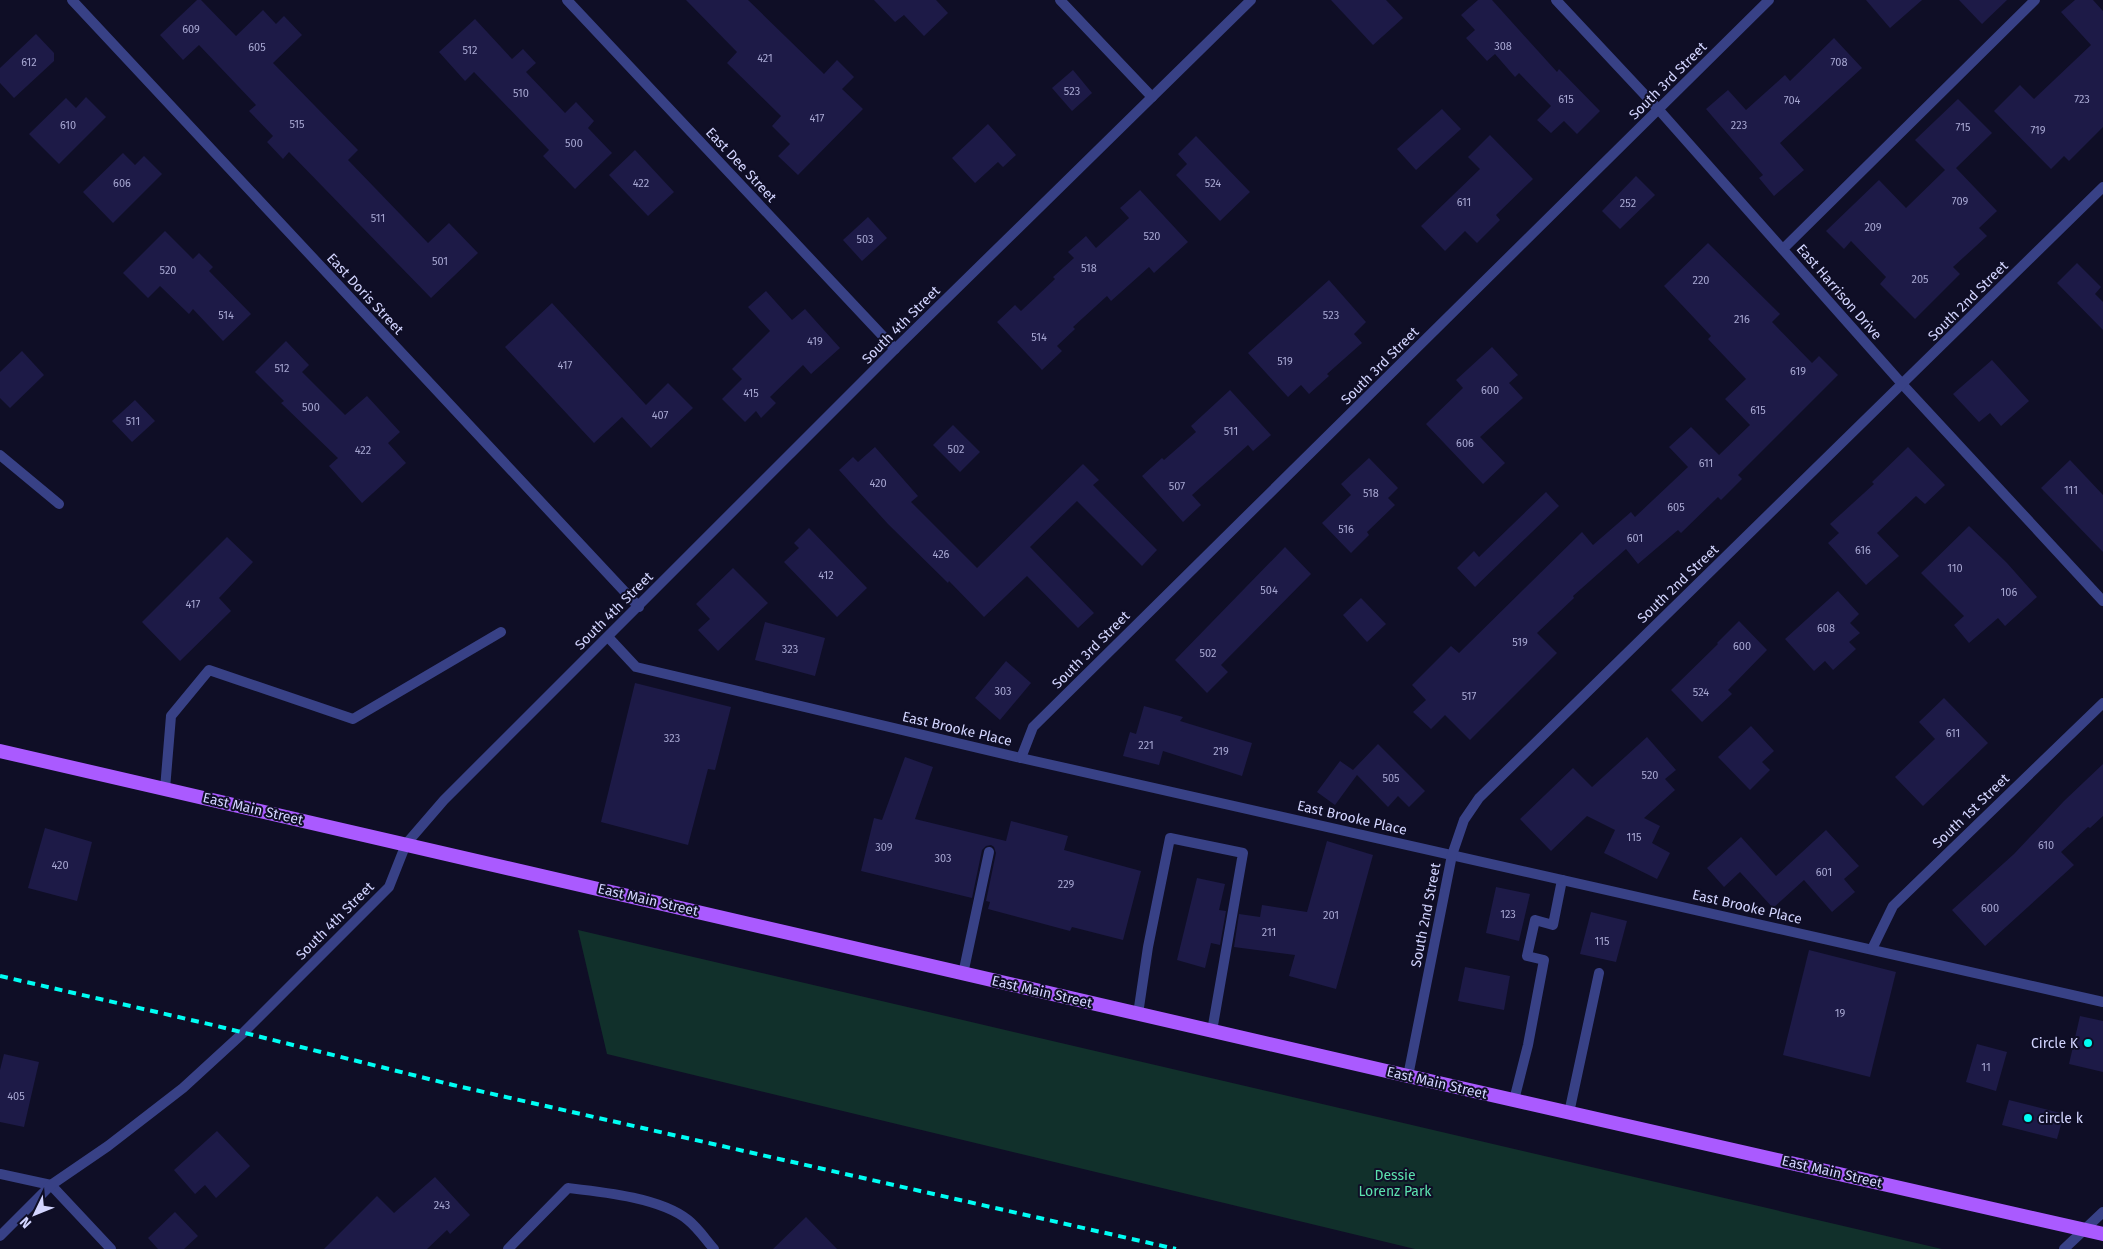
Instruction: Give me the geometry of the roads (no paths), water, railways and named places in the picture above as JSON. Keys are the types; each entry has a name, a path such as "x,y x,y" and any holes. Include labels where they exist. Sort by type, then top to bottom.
{"main road":[{"name":"East Main Street","path":"0,751 963,974 2103,1234"}],"street":[{"name":"East Doris Street","path":"72,0 639,607"},
{"name":"East Dee Street","path":"567,0 895,349"},
{"path":"1060,0 1152,97"},
{"name":"South 4th Street","path":"0,1236 51,1185 108,1146 183,1088 243,1033 389,887 406,844 444,800 895,349 1251,0"},
{"name":"East Harrison Drive","path":"1556,0 1658,110 1903,385 2103,601"},
{"name":"South 3rd Street","path":"1022,758 1033,727 1769,0"},
{"path":"1783,249 2035,0"},
{"name":"South 2nd Street","path":"1408,1076 1452,855 1464,820 1479,798 1903,385 2103,187"},
{"path":"0,455 59,504"},
{"path":"165,789 171,716 209,670 353,719 501,632"},
{"name":"East Brooke Place","path":"608,636 636,667 1022,758 2103,1002"},
{"name":"South 1st Street","path":"1872,949 1893,906 2103,702"},
{"path":"1138,1014 1148,947 1170,838 1243,853 1212,1031"},
{"path":"963,974 989,852"},
{"path":"1514,1100 1528,1044 1544,960 1528,956 1535,920 1553,924 1562,880"},
{"path":"1569,1113 1599,973"},
{"path":"0,1174 51,1185 111,1249"},
{"path":"508,1249 568,1188 616,1193 676,1213 688,1220 714,1249"},
{"path":"2064,1249 2103,1212"}],"railway":[{"path":"0,976 213,1025 453,1085 1176,1249"}],"place":[{"name":"Circle K","path":"2088,1043"},
{"name":"circle k","path":"2028,1118"}],"park label":[{"name":"Dessie Lorenz Park","path":"1395,1184"}]}
